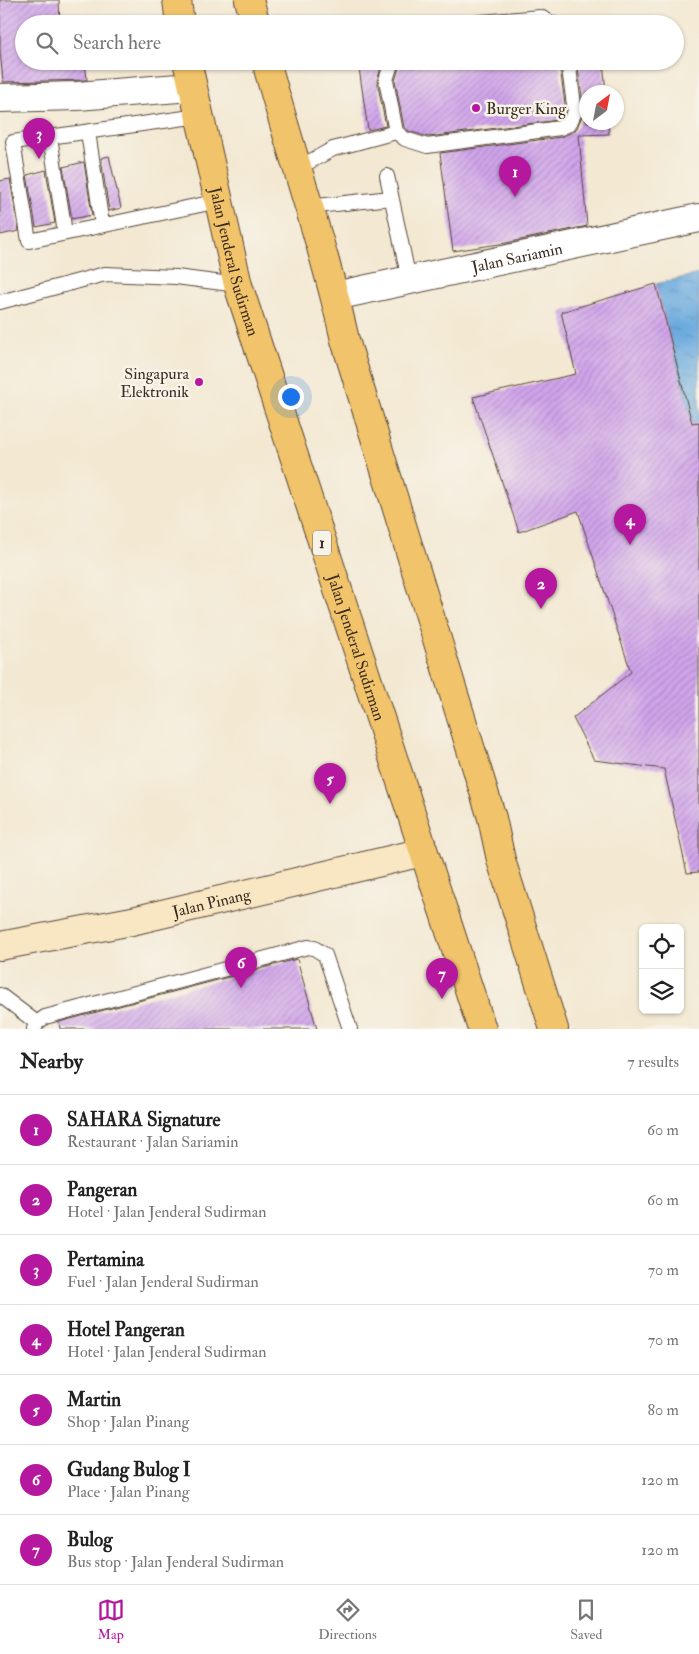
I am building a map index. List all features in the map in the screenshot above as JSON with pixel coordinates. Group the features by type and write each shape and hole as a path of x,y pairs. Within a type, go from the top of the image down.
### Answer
{"main road":[{"path":"177,0 179,15"},
{"path":"249,0 253,15"},
{"path":"268,70 296,169 335,296 345,340 492,818 501,860 554,1029"},
{"name":"Jalan Jenderal Sudirman","path":"189,74 238,285 482,1029"}],"street":[{"path":"0,98 77,96 189,74"},
{"name":"Jalan Sariamin","path":"335,296 699,218"},
{"name":"Jalan Pinang","path":"0,946 132,921 423,852"}],"lane":[{"path":"389,70 386,80 396,132 405,139 427,146 560,128 569,124 575,112 569,70"},
{"path":"199,116 13,142 29,241 219,201"},
{"path":"88,132 102,225"},
{"path":"296,169 332,149 396,132"},
{"path":"50,137 65,233"},
{"path":"387,176 409,280"},
{"path":"308,207 391,198"},
{"path":"0,302 105,274 176,277 238,285"},
{"path":"0,995 36,1026 45,1017 308,947 314,948 325,955 350,1029"}],"water":[{"path":"699,274 699,422 692,423 656,284"}],"building":[{"path":"0,0 59,0 60,15 15,15 15,70 86,70 87,80 3,82 0,50"},
{"path":"359,70 380,70 377,81 386,126 368,130"},
{"path":"398,70 560,70 566,111 563,117 558,120 428,137 409,131 404,127 395,81"},
{"path":"578,70 604,70 605,85 580,85"},
{"path":"579,123 579,130 609,130 609,134 579,135 587,226 506,243 453,251 440,153 561,137 573,132"},
{"path":"109,156 121,208 109,211 101,158"},
{"path":"84,162 92,215 72,219 63,167"},
{"path":"46,170 55,223 36,227 27,175"},
{"path":"10,179 19,231 0,235 0,181"},
{"path":"656,284 692,423 699,422 699,872 687,873 664,769 594,760 573,718 631,672 578,511 519,532 473,397 576,374 561,312"},
{"path":"297,959 317,1029 60,1029 59,1022"}],"place":[{"name":"Burger King","path":"476,108"},
{"name":"Pertamina","path":"39,159"},
{"name":"SAHARA Signature","path":"515,197"},
{"name":"Singapura Elektronik","path":"199,382"},
{"name":"Hotel Pangeran","path":"630,545"},
{"name":"Pangeran","path":"541,609"},
{"name":"Martin","path":"330,804"},
{"name":"Gudang Bulog I","path":"241,988"},
{"name":"Bulog","path":"442,999"}]}
